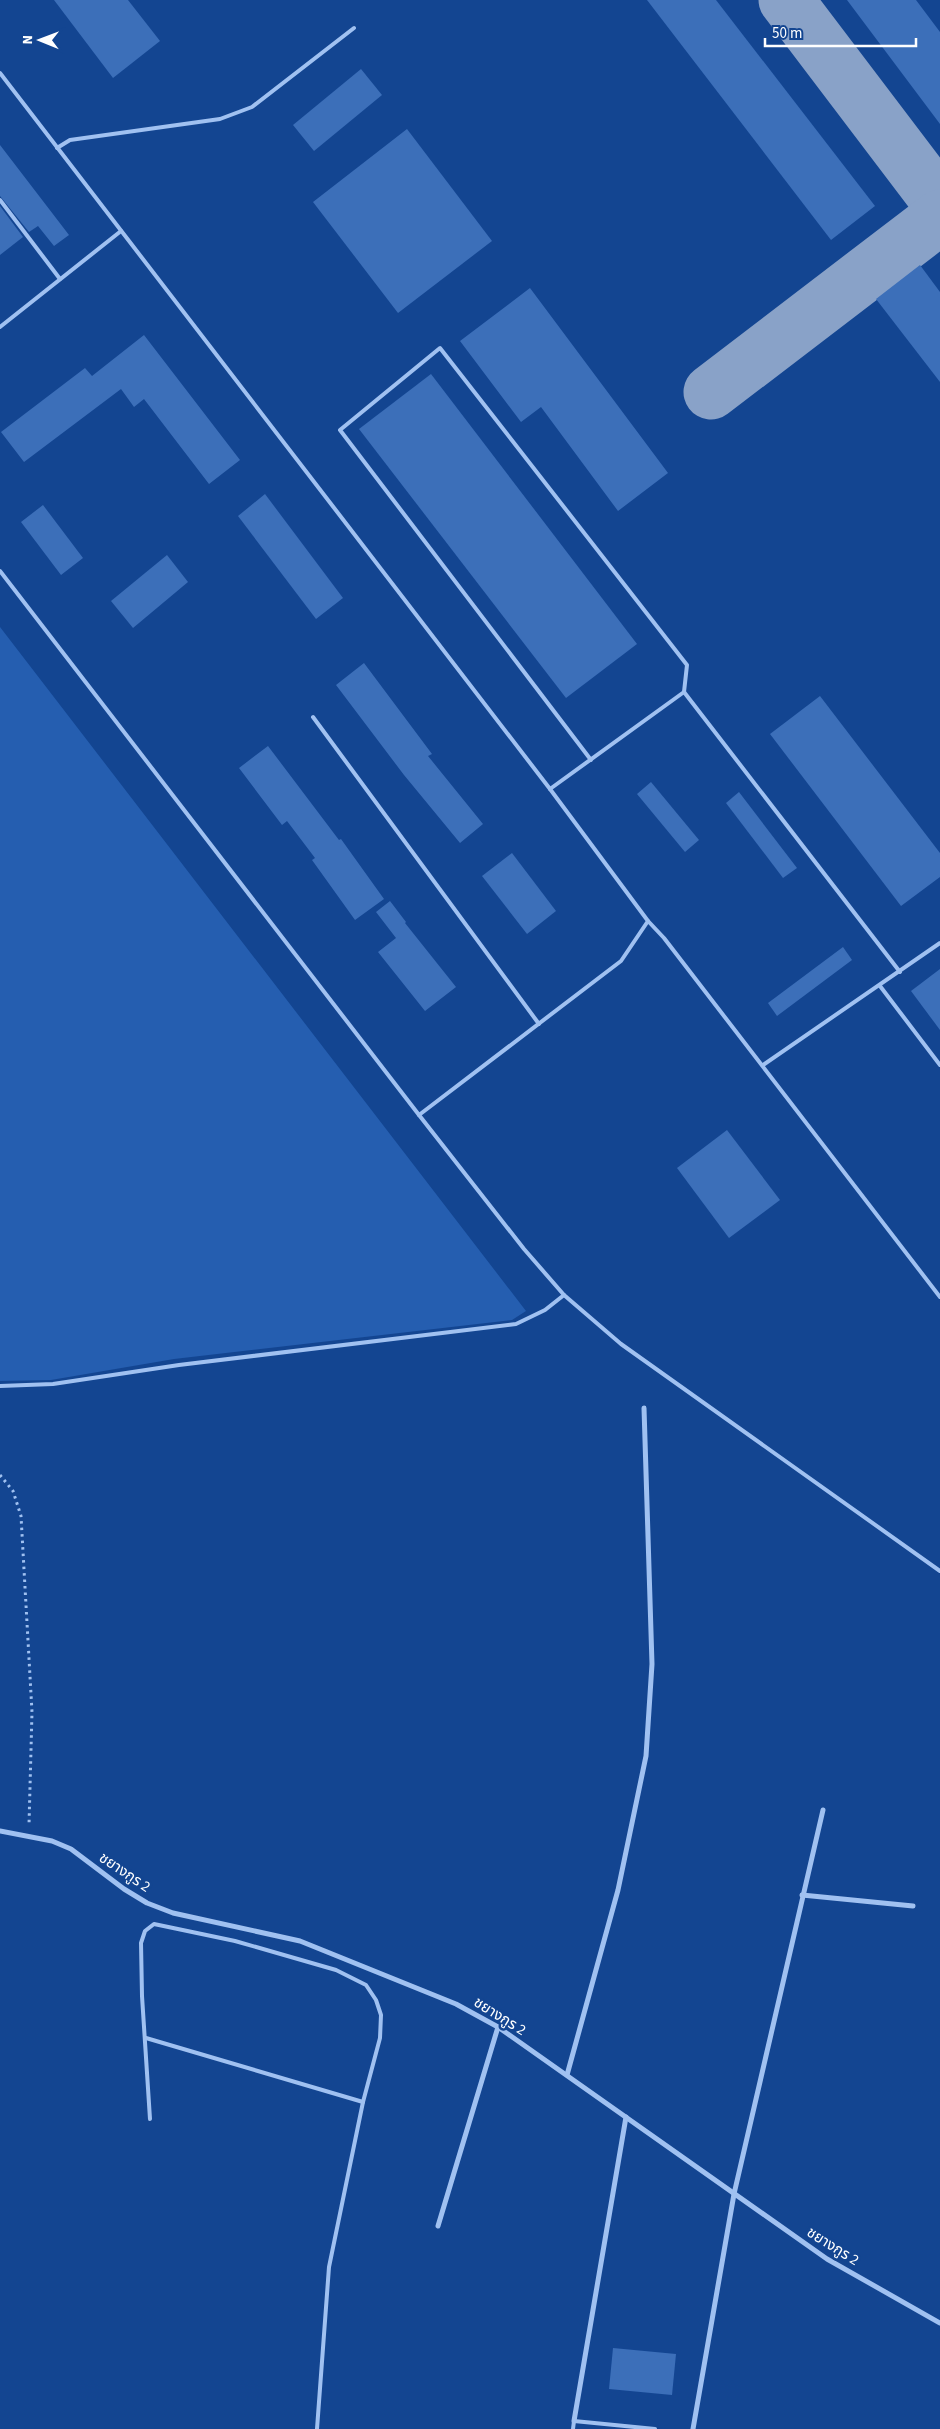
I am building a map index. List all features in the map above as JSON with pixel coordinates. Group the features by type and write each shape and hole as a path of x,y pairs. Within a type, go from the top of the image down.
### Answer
{"street":[{"path":"567,2076 618,1890 646,1756 652,1664 644,1408"},
{"path":"694,2429 734,2194 823,1810"},
{"name":"ชยางกูร 2","path":"0,1831 29,1835 70,1849 147,1903 173,1913 300,1941 456,2004 498,2027 827,2259 940,2323"},
{"path":"802,1895 913,1906"},
{"path":"438,2226 498,2027"},
{"path":"574,2421 626,2116"}],"lane":[{"path":"57,148 70,140 220,119 252,107 354,28"},
{"path":"0,73 550,790 648,921 664,938 763,1065 940,1297"},
{"path":"0,200 60,280"},
{"path":"0,327 121,231"},
{"path":"550,790 684,692 688,665 440,348 340,430 591,760"},
{"path":"0,571 524,1250 564,1295 621,1344 940,1571"},
{"path":"684,692 900,972"},
{"path":"312,717 540,1024"},
{"path":"419,1115 621,961 648,921"},
{"path":"763,1065 940,943"},
{"path":"880,986 940,1065"},
{"path":"0,1386 53,1384 178,1365 516,1324 545,1310 564,1295"},
{"path":"150,2119 142,1996 141,1943 145,1931 154,1924 234,1941 336,1970 366,1985 376,2000 381,2015 380,2038 363,2102 329,2267 318,2429"},
{"path":"146,2038 363,2102"},
{"path":"573,2429 574,2421 655,2429"}],"path":[{"path":"0,1476 13,1491 21,1516 32,1712 29,1835"}],"shaded area":[{"path":"0,627 526,1311 512,1320 174,1359 51,1380 0,1381"}],"building":[{"path":"54,0 128,0 160,41 113,78"},
{"path":"647,0 716,0 875,206 831,240"},
{"path":"847,0 916,0 940,32 940,124"},
{"path":"361,69 382,95 314,151 293,125"},
{"path":"407,129 492,241 398,313 313,202"},
{"path":"0,145 69,235 54,246 38,226 29,232 0,196"},
{"path":"0,206 23,237 0,255"},
{"path":"920,265 940,292 940,382 876,299"},
{"path":"530,288 668,473 618,511 541,407 521,422 460,341"},
{"path":"144,335 240,460 209,484 144,399 134,407 121,389 24,462 1,432 85,368 92,376"},
{"path":"431,374 637,644 566,698 359,429"},
{"path":"265,494 343,598 316,619 238,516"},
{"path":"43,505 83,558 61,575 21,522"},
{"path":"167,555 188,582 133,628 111,601"},
{"path":"364,663 432,754 428,756 483,824 460,843 404,775 336,685"},
{"path":"820,696 940,853 940,877 901,906 770,734"},
{"path":"268,746 339,840 341,839 384,899 355,920 312,860 315,858 287,821 282,825 239,768"},
{"path":"651,782 699,840 685,852 637,794"},
{"path":"739,792 797,868 783,878 726,803"},
{"path":"512,853 556,911 527,934 482,876"},
{"path":"390,901 456,987 425,1011 378,952 396,938 376,912"},
{"path":"843,947 852,960 777,1016 768,1003"},
{"path":"940,969 940,1030 911,991"},
{"path":"727,1130 780,1200 729,1238 677,1168"},
{"path":"613,2348 676,2354 672,2395 609,2389"}],"taxiway":[{"path":"786,0 940,203"},
{"path":"711,392 940,217"}]}
